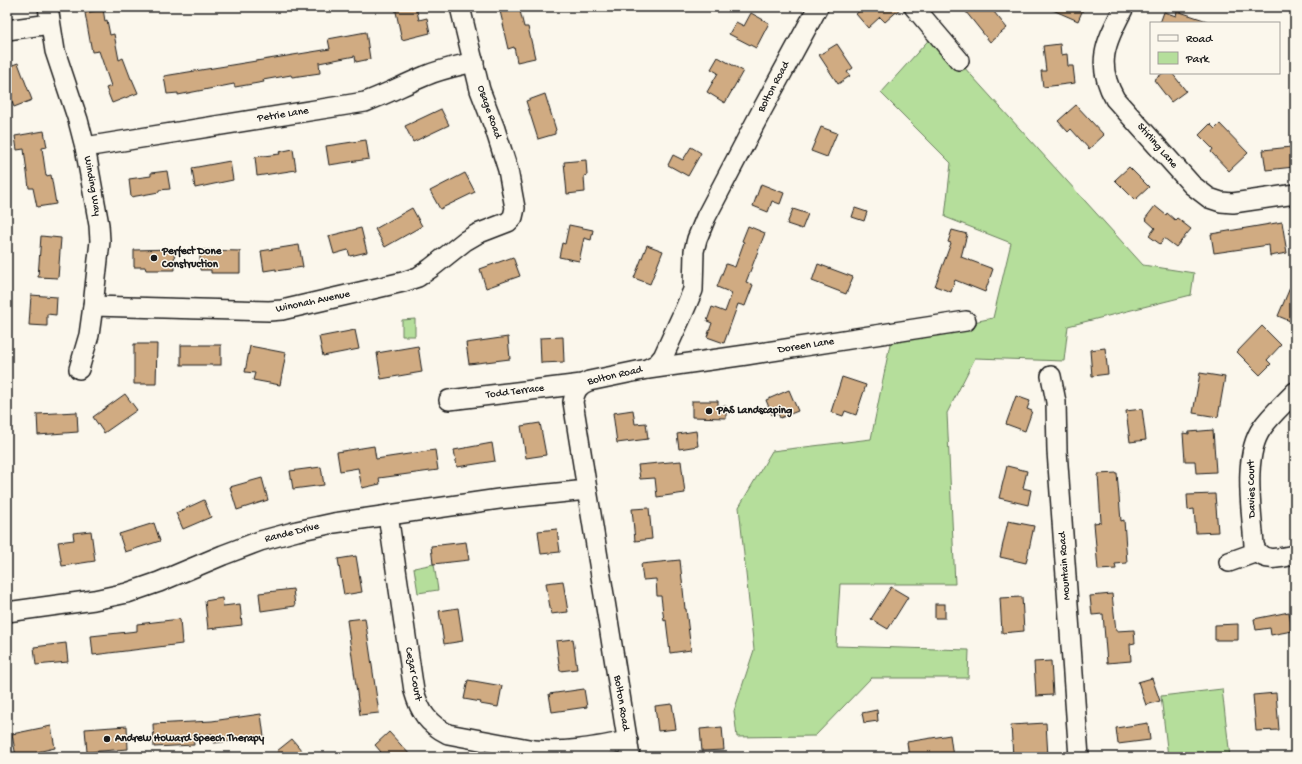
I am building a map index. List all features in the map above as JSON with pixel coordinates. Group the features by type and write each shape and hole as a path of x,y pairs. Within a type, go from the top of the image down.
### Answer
{"street":[{"name":"Osage Road","path":"460,7 480,90 495,129 508,170 515,208 513,217"},
{"path":"914,7 959,60"},
{"name":"Stirling Lane","path":"1124,7 1105,50 1105,76 1109,88 1115,99 1192,185 1209,198 1221,202 1233,203 1295,194"},
{"name":"Bolton Road","path":"629,749 573,402 574,395 577,388 589,380 646,369 656,364 663,356 693,290 694,251 706,217 815,8"},
{"path":"7,30 49,16"},
{"name":"Winding Way","path":"49,16 55,51 78,120 85,147 99,225 100,241 89,335 79,369"},
{"name":"Petrie Lane","path":"85,147 365,102 437,71 474,62"},
{"name":"Winonah Avenue","path":"93,306 269,311 282,310 403,282 418,277 432,268 465,240 508,222 513,217"},
{"name":"Doreen Lane","path":"646,369 966,321"},
{"name":"Mountain Road","path":"1051,376 1056,402 1057,451 1079,757"},
{"name":"Todd Terrace","path":"449,400 582,384"},
{"name":"Davies Court","path":"1257,552 1254,545 1250,472 1251,456 1261,429 1295,392"},
{"name":"Rande Drive","path":"7,612 94,600 126,593 159,582 260,541 334,523 500,499 587,490"},
{"name":"Cezar Court","path":"388,515 416,700 422,713 437,729 448,734 534,750 569,751 629,749"},
{"path":"1230,562 1257,552 1263,557 1269,559 1295,555"}],"green space":[{"path":"934,34 1143,265 1194,273 1191,295 1068,326 1064,361 975,358 947,413 955,584 840,584 836,646 969,650 968,678 871,678 815,736 737,737 734,711 754,650 739,507 772,451 871,439 891,339 993,318 1011,243 945,217 951,163 881,93"},
{"path":"415,319 415,336 402,336 402,320"},
{"path":"434,564 438,590 418,593 414,568"},
{"path":"1222,689 1230,757 1168,757 1161,696"}],"building":[{"path":"395,7 416,7 419,20 427,18 430,33 402,40"},
{"path":"499,7 519,7 524,27 528,27 535,58 517,62 514,47 508,49"},
{"path":"864,7 902,7 885,22 880,17 868,28 856,14"},
{"path":"962,7 990,7 1007,28 990,42"},
{"path":"1046,7 1084,7 1078,21"},
{"path":"103,9 110,35 114,34 119,60 123,58 138,93 112,103 106,88 111,86 99,51 92,52 85,13"},
{"path":"1177,11 1207,22 1160,22 1164,12 1176,16"},
{"path":"751,13 769,23 756,48 729,34 736,22 744,26"},
{"path":"366,32 370,59 356,62 355,56 319,63 320,73 292,77 291,75 263,80 264,82 235,87 234,84 178,95 178,93 167,94 164,76 330,49 328,39"},
{"path":"837,44 853,68 847,72 850,76 838,84 819,55"},
{"path":"1060,44 1061,55 1067,54 1068,66 1073,66 1075,83 1043,87 1041,71 1046,71 1043,46"},
{"path":"718,57 743,71 725,103 707,92 718,73 711,69"},
{"path":"18,63 32,100 14,107 7,89 7,67"},
{"path":"1162,74 1173,74 1186,91 1171,102 1154,80"},
{"path":"545,94 556,130 555,134 538,139 526,101"},
{"path":"1076,105 1104,135 1089,149 1071,129 1068,132 1058,121"},
{"path":"441,109 449,125 413,142 405,126"},
{"path":"1210,124 1215,129 1220,124 1248,153 1229,171 1211,152 1213,149 1199,135"},
{"path":"821,127 837,133 827,157 811,151"},
{"path":"44,131 47,147 42,148 46,176 51,175 56,204 37,207 33,188 29,188 24,149 17,150 15,136"},
{"path":"366,140 369,159 329,165 326,146"},
{"path":"691,147 701,153 688,176 668,165 673,155 683,160"},
{"path":"1291,147 1294,167 1266,170 1263,150"},
{"path":"293,149 296,170 257,176 255,157 280,154 279,152"},
{"path":"586,160 587,175 584,176 585,192 567,194 564,162"},
{"path":"230,161 233,180 195,188 192,168"},
{"path":"1129,167 1149,187 1135,200 1115,180"},
{"path":"167,171 170,189 159,190 159,192 131,197 129,179 151,176 151,173"},
{"path":"465,173 475,192 440,209 430,191"},
{"path":"761,184 784,193 780,204 772,201 768,212 753,206"},
{"path":"1155,206 1175,220 1177,218 1191,229 1176,247 1164,238 1160,244 1149,236 1155,228 1145,219"},
{"path":"412,208 422,226 385,247 375,229"},
{"path":"855,208 867,212 864,221 852,217"},
{"path":"793,209 808,214 802,229 787,224"},
{"path":"1282,222 1287,253 1270,256 1269,245 1214,253 1211,234"},
{"path":"569,225 593,230 591,240 584,238 579,261 559,257 562,243 565,244"},
{"path":"748,226 765,233 746,282 753,285 745,306 738,304 724,343 707,337 712,323 707,321 712,307 725,312 732,293 717,287 726,264 735,267"},
{"path":"361,228 367,252 350,256 348,250 334,254 329,236"},
{"path":"952,230 967,234 961,257 993,269 985,292 955,280 951,292 935,286 951,243 948,242"},
{"path":"41,236 61,238 58,278 38,277"},
{"path":"299,245 303,267 276,271 276,269 264,271 261,251"},
{"path":"647,245 663,251 650,284 634,278"},
{"name":"Perfect Done Construction","path":"174,249 175,270 146,270 145,267 134,267 134,250"},
{"path":"200,250 240,251 240,273 211,273 211,270 200,270"},
{"path":"513,257 520,276 486,288 480,269"},
{"path":"818,264 853,277 846,294 812,281"},
{"path":"1295,276 1295,323 1278,316"},
{"path":"31,295 57,297 56,315 47,314 47,326 29,325"},
{"path":"1262,326 1281,345 1267,360 1271,364 1260,375 1237,352"},
{"path":"355,330 359,349 323,356 319,337"},
{"path":"508,337 510,359 469,364 466,343"},
{"path":"563,337 564,362 541,363 540,338"},
{"path":"134,344 157,344 156,384 134,384"},
{"path":"181,345 221,345 221,365 181,365"},
{"path":"250,346 286,353 280,385 253,380 255,373 245,372"},
{"path":"418,346 422,372 381,379 377,353"},
{"path":"1105,348 1108,374 1092,376 1090,350"},
{"path":"1200,373 1225,377 1218,417 1193,413"},
{"path":"842,377 866,385 856,415 845,411 843,416 831,412"},
{"path":"789,390 798,411 780,418 778,413 772,415 766,400"},
{"path":"125,394 137,410 104,433 93,417"},
{"path":"1016,396 1030,401 1027,409 1032,411 1025,431 1006,424"},
{"name":"PAS Landscaping","path":"692,401 718,401 718,406 726,406 726,418 692,417"},
{"path":"1142,409 1146,440 1130,442 1126,411"},
{"path":"633,410 635,424 646,423 648,439 617,443 613,413"},
{"path":"77,412 78,432 38,435 37,414"},
{"path":"540,423 546,455 526,458 521,426"},
{"path":"1213,430 1216,472 1196,473 1195,461 1185,461 1183,433 1189,434 1189,432"},
{"path":"696,431 698,446 679,449 677,434"},
{"path":"492,443 495,461 457,467 454,450"},
{"path":"374,446 376,459 435,450 438,470 379,478 380,484 362,488 358,468 340,471 337,452"},
{"path":"681,461 685,493 657,497 655,478 640,479 638,465"},
{"path":"1007,466 1027,471 1023,488 1031,490 1028,505 999,498"},
{"path":"321,467 324,485 293,489 290,471"},
{"path":"1117,473 1121,521 1124,520 1127,563 1115,564 1116,569 1098,570 1094,523 1101,522 1098,474"},
{"path":"262,478 268,500 237,510 230,487"},
{"path":"1215,494 1218,532 1196,533 1194,509 1188,510 1187,495"},
{"path":"204,500 211,517 183,529 176,513"},
{"path":"649,508 652,539 635,541 632,509"},
{"path":"1008,521 1034,526 1026,563 1000,557"},
{"path":"154,523 160,541 125,552 119,534"},
{"path":"557,529 560,552 541,554 538,531"},
{"path":"91,531 95,561 62,566 58,542 74,540 73,533"},
{"path":"466,542 469,560 433,564 431,546"},
{"path":"356,556 362,592 344,595 338,559"},
{"path":"680,560 691,650 670,653 666,620 664,621 661,596 657,596 656,579 643,580 641,564"},
{"path":"563,581 568,612 551,614 546,583"},
{"path":"891,587 908,597 888,629 871,619"},
{"path":"293,589 295,606 261,611 259,593"},
{"path":"1112,594 1116,631 1134,630 1135,643 1130,644 1131,661 1107,663 1103,614 1092,615 1090,596"},
{"path":"1022,597 1024,631 1002,633 1000,598"},
{"path":"222,598 223,606 240,604 242,625 208,629 205,601"},
{"path":"935,604 945,604 945,618 935,618"},
{"path":"458,608 463,641 444,644 439,611"},
{"path":"1289,612 1292,631 1271,635 1270,628 1256,630 1254,619"},
{"path":"365,618 379,713 360,715 347,620"},
{"path":"180,619 182,644 93,655 91,636 137,631 137,624"},
{"path":"1238,624 1238,640 1215,640 1215,625"},
{"path":"573,639 577,669 560,671 556,641"},
{"path":"66,643 68,662 36,665 34,647"},
{"path":"1051,661 1053,695 1036,696 1034,662"},
{"path":"1152,678 1160,701 1146,705 1138,682"},
{"path":"468,680 502,686 498,707 480,704 481,702 464,699"},
{"path":"584,689 587,707 552,712 549,694"},
{"path":"1276,693 1279,730 1256,731 1253,695"},
{"path":"672,704 676,729 658,731 655,706"},
{"path":"877,710 878,721 864,723 862,713"},
{"path":"261,714 264,737 214,743 213,734 193,735 194,745 154,747 153,724 212,721"},
{"path":"1046,723 1048,757 1013,757 1011,725"},
{"path":"1148,723 1150,740 1118,744 1116,728"},
{"path":"51,726 55,748 37,752 37,756 16,757 12,734"},
{"name":"Andrew Howard Speech Therapy","path":"127,726 128,749 87,752 85,729"},
{"path":"722,727 724,750 702,751 700,729"},
{"path":"389,732 412,757 375,757 381,752 375,745"},
{"path":"950,735 953,757 909,757 907,742"},
{"path":"292,739 307,757 282,757 277,751"}],"place":[{"name":"Perfect Done Construction","path":"154,258"},
{"name":"PAS Landscaping","path":"709,411"},
{"name":"Andrew Howard Speech Therapy","path":"107,739"}]}
